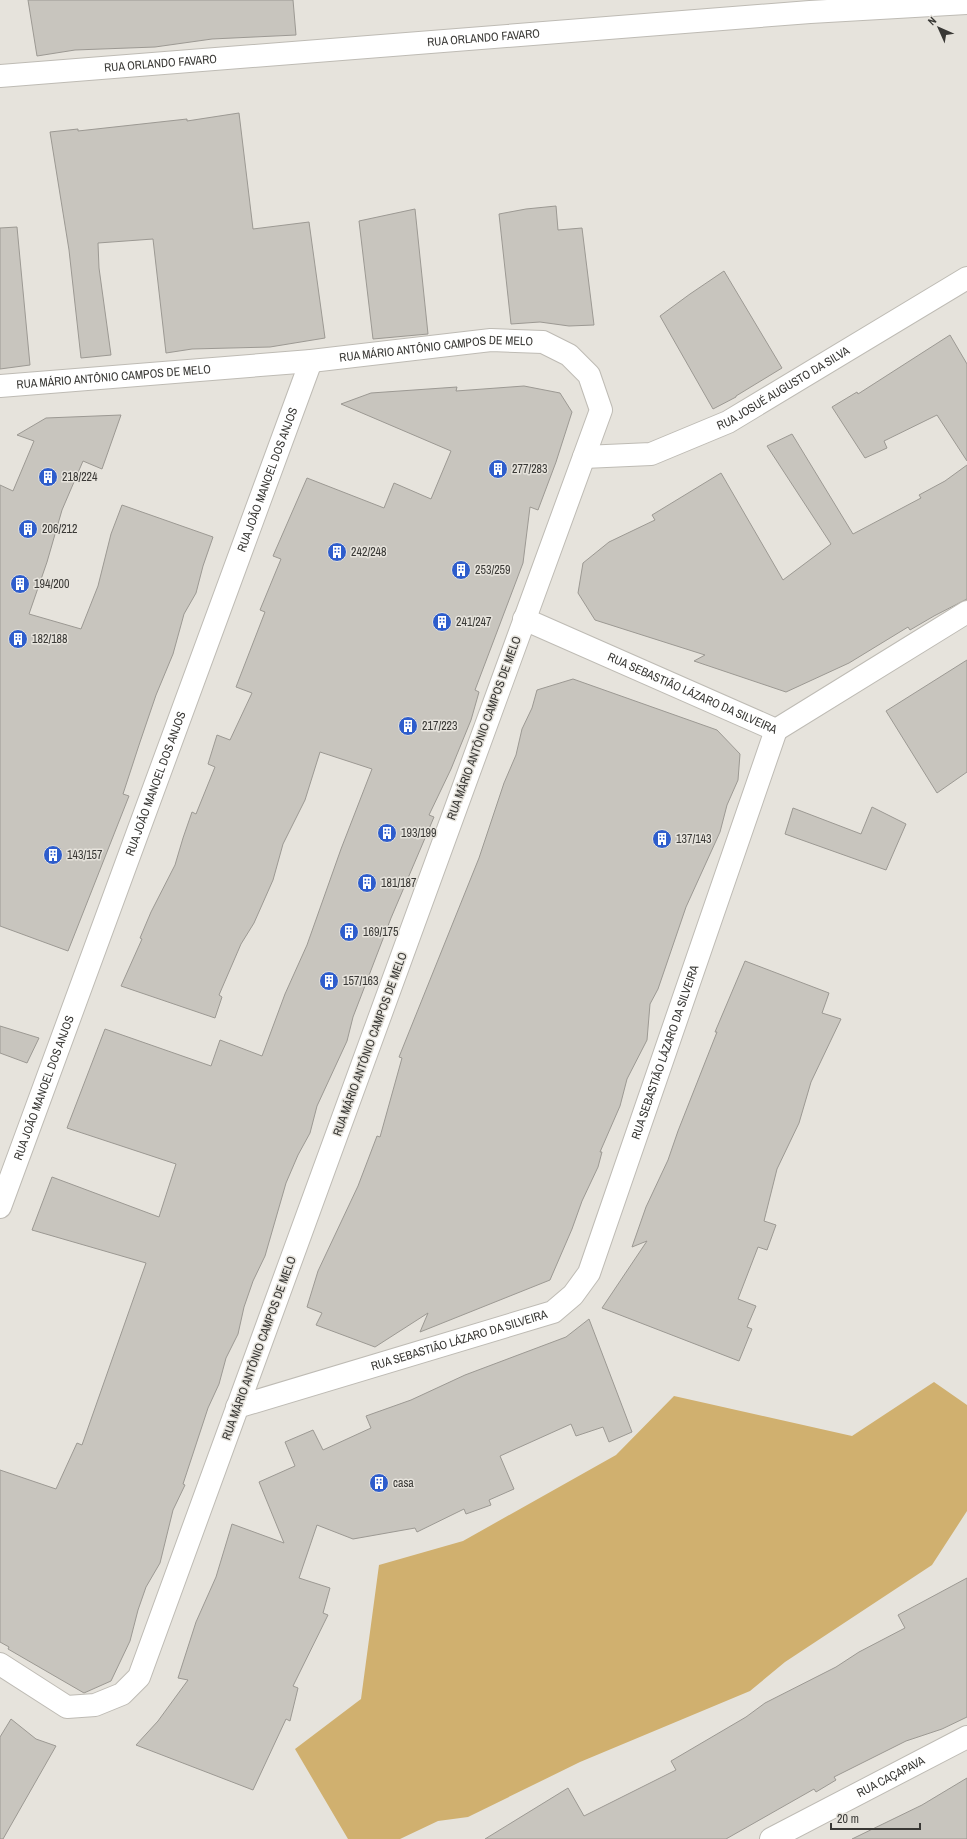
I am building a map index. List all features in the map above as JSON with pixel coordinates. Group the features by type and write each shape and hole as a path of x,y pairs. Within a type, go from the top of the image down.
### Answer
{"street":[{"name":"RUA ORLANDO FAVARO","path":"0,76 803,6 967,3"},
{"name":"RUA JOSUÉ AUGUSTO DA SILVA","path":"584,457 651,454 728,422 967,278"},
{"name":"RUA MÁRIO ANTÔNIO CAMPOS DE MELO","path":"0,386 311,361 491,340 542,342 569,355 590,375 601,410 139,1677 122,1694 95,1705 67,1707 0,1664"},
{"name":"RUA JOÃO MANOEL DOS ANJOS","path":"0,1207 311,361"},
{"path":"776,730 967,612"},
{"name":"RUA SEBASTIÃO LÁZARO DA SILVEIRA","path":"237,1407 553,1312 572,1295 589,1274 776,730 524,619"},
{"name":"RUA CAÇAPAVA","path":"771,1839 967,1737"}],"shaded area":[{"path":"934,1382 967,1405 967,1511 932,1565 785,1662 750,1691 580,1762 468,1817 438,1821 400,1839 348,1839 295,1749 361,1699 379,1565 463,1541 616,1455 674,1396 852,1436"}],"building":[{"path":"28,0 293,0 296,35 212,39 155,47 75,50 37,56"},
{"path":"239,113 253,229 309,222 325,338 270,347 192,349 166,353 153,239 98,243 99,268 111,355 81,358 69,250 50,132 78,129 78,131 187,119 187,121"},
{"path":"556,206 558,230 582,228 594,325 569,326 540,322 511,324 499,214"},
{"path":"415,209 428,334 373,339 359,221"},
{"path":"17,227 30,365 0,369 0,228"},
{"path":"724,271 782,368 736,397 713,409 660,316"},
{"path":"950,335 967,364 967,461 937,415 884,441 887,448 865,458 832,407 857,392 858,394"},
{"path":"524,386 560,393 572,412 556,462 538,510 530,507 523,563 475,690 479,692 471,720 451,769 429,815 434,817 391,918 353,1017 347,1041 317,1106 310,1133 298,1155 286,1183 265,1256 253,1281 244,1307 238,1334 226,1358 219,1384 208,1408 183,1484 185,1485 173,1510 160,1563 146,1587 130,1641 111,1681 84,1693 8,1649 9,1647 0,1642 0,1470 56,1489 77,1443 82,1445 146,1263 32,1230 52,1177 159,1217 176,1164 67,1128 105,1029 211,1066 220,1040 262,1056 285,994 307,945 341,849 372,769 320,752 305,800 283,844 273,880 254,923 241,944 219,995 222,997 215,1018 121,986 142,939 140,938 151,912 175,865 192,812 196,814 215,767 208,764 217,735 230,740 252,693 236,687 265,612 260,610 281,559 273,556 307,478 384,508 394,483 431,499 451,451 341,404 371,393 457,387 456,391"},
{"path":"121,415 102,469 83,461 62,510 47,562 29,614 81,629 98,586 111,534 122,505 213,537 196,593 184,614 173,654 156,695 123,794 129,796 68,951 0,926 0,485 13,491 34,441 17,435 46,418"},
{"path":"792,434 853,534 921,498 919,495 945,481 967,465 967,599 910,630 908,627 849,663 786,692 694,661 705,655 595,620 578,593 583,563 609,542 655,520 652,515 721,473 783,580 831,544 767,446"},
{"path":"967,660 967,772 937,793 886,711"},
{"path":"573,679 717,730 740,754 738,780 727,805 720,832 686,907 658,989 650,1004 647,1040 627,1079 620,1106 600,1152 602,1152 598,1167 582,1201 572,1229 550,1280 420,1332 428,1313 375,1347 316,1325 322,1313 307,1307 318,1271 358,1186 377,1136 380,1137 402,1058 399,1057 479,858 504,783 516,755 522,729 532,708 537,690"},
{"path":"872,807 906,824 886,870 785,834 793,808 861,834"},
{"path":"745,961 829,993 822,1013 841,1019 811,1082 799,1123 777,1169 764,1221 776,1225 767,1250 758,1247 738,1299 756,1306 747,1327 752,1329 739,1361 602,1308 647,1241 632,1247 646,1207 668,1160 717,1032 715,1032"},
{"path":"0,1026 39,1038 27,1063 0,1053"},
{"path":"589,1319 632,1432 609,1442 603,1427 576,1436 571,1424 500,1456 514,1489 489,1500 491,1505 466,1514 464,1509 417,1532 415,1528 353,1539 317,1525 299,1578 330,1588 323,1613 328,1615 293,1686 298,1688 290,1721 286,1719 253,1790 136,1745 158,1721 188,1680 178,1678 196,1622 216,1577 232,1524 284,1543 259,1482 295,1466 285,1442 313,1430 323,1450 371,1428 366,1416 411,1400 465,1375 566,1337"},
{"path":"967,1578 967,1717 942,1729 906,1741 834,1777 836,1780 816,1792 814,1789 726,1839 485,1839 568,1788 584,1816 676,1770 671,1761 746,1717 765,1703 836,1667 859,1652 905,1628 898,1615"},
{"path":"11,1719 36,1739 56,1746 3,1839 0,1839 0,1737"},
{"path":"967,1778 967,1839 852,1839 922,1805"}],"place":[{"name":"277/283","path":"498,469"},
{"name":"218/224","path":"48,477"},
{"name":"206/212","path":"28,529"},
{"name":"242/248","path":"337,552"},
{"name":"253/259","path":"461,570"},
{"name":"194/200","path":"20,584"},
{"name":"241/247","path":"442,622"},
{"name":"182/188","path":"18,639"},
{"name":"217/223","path":"408,726"},
{"name":"193/199","path":"387,833"},
{"name":"137/143","path":"662,839"},
{"name":"143/157","path":"53,855"},
{"name":"181/187","path":"367,883"},
{"name":"169/175","path":"349,932"},
{"name":"157/163","path":"329,981"},
{"name":"casa","path":"379,1483"}]}
